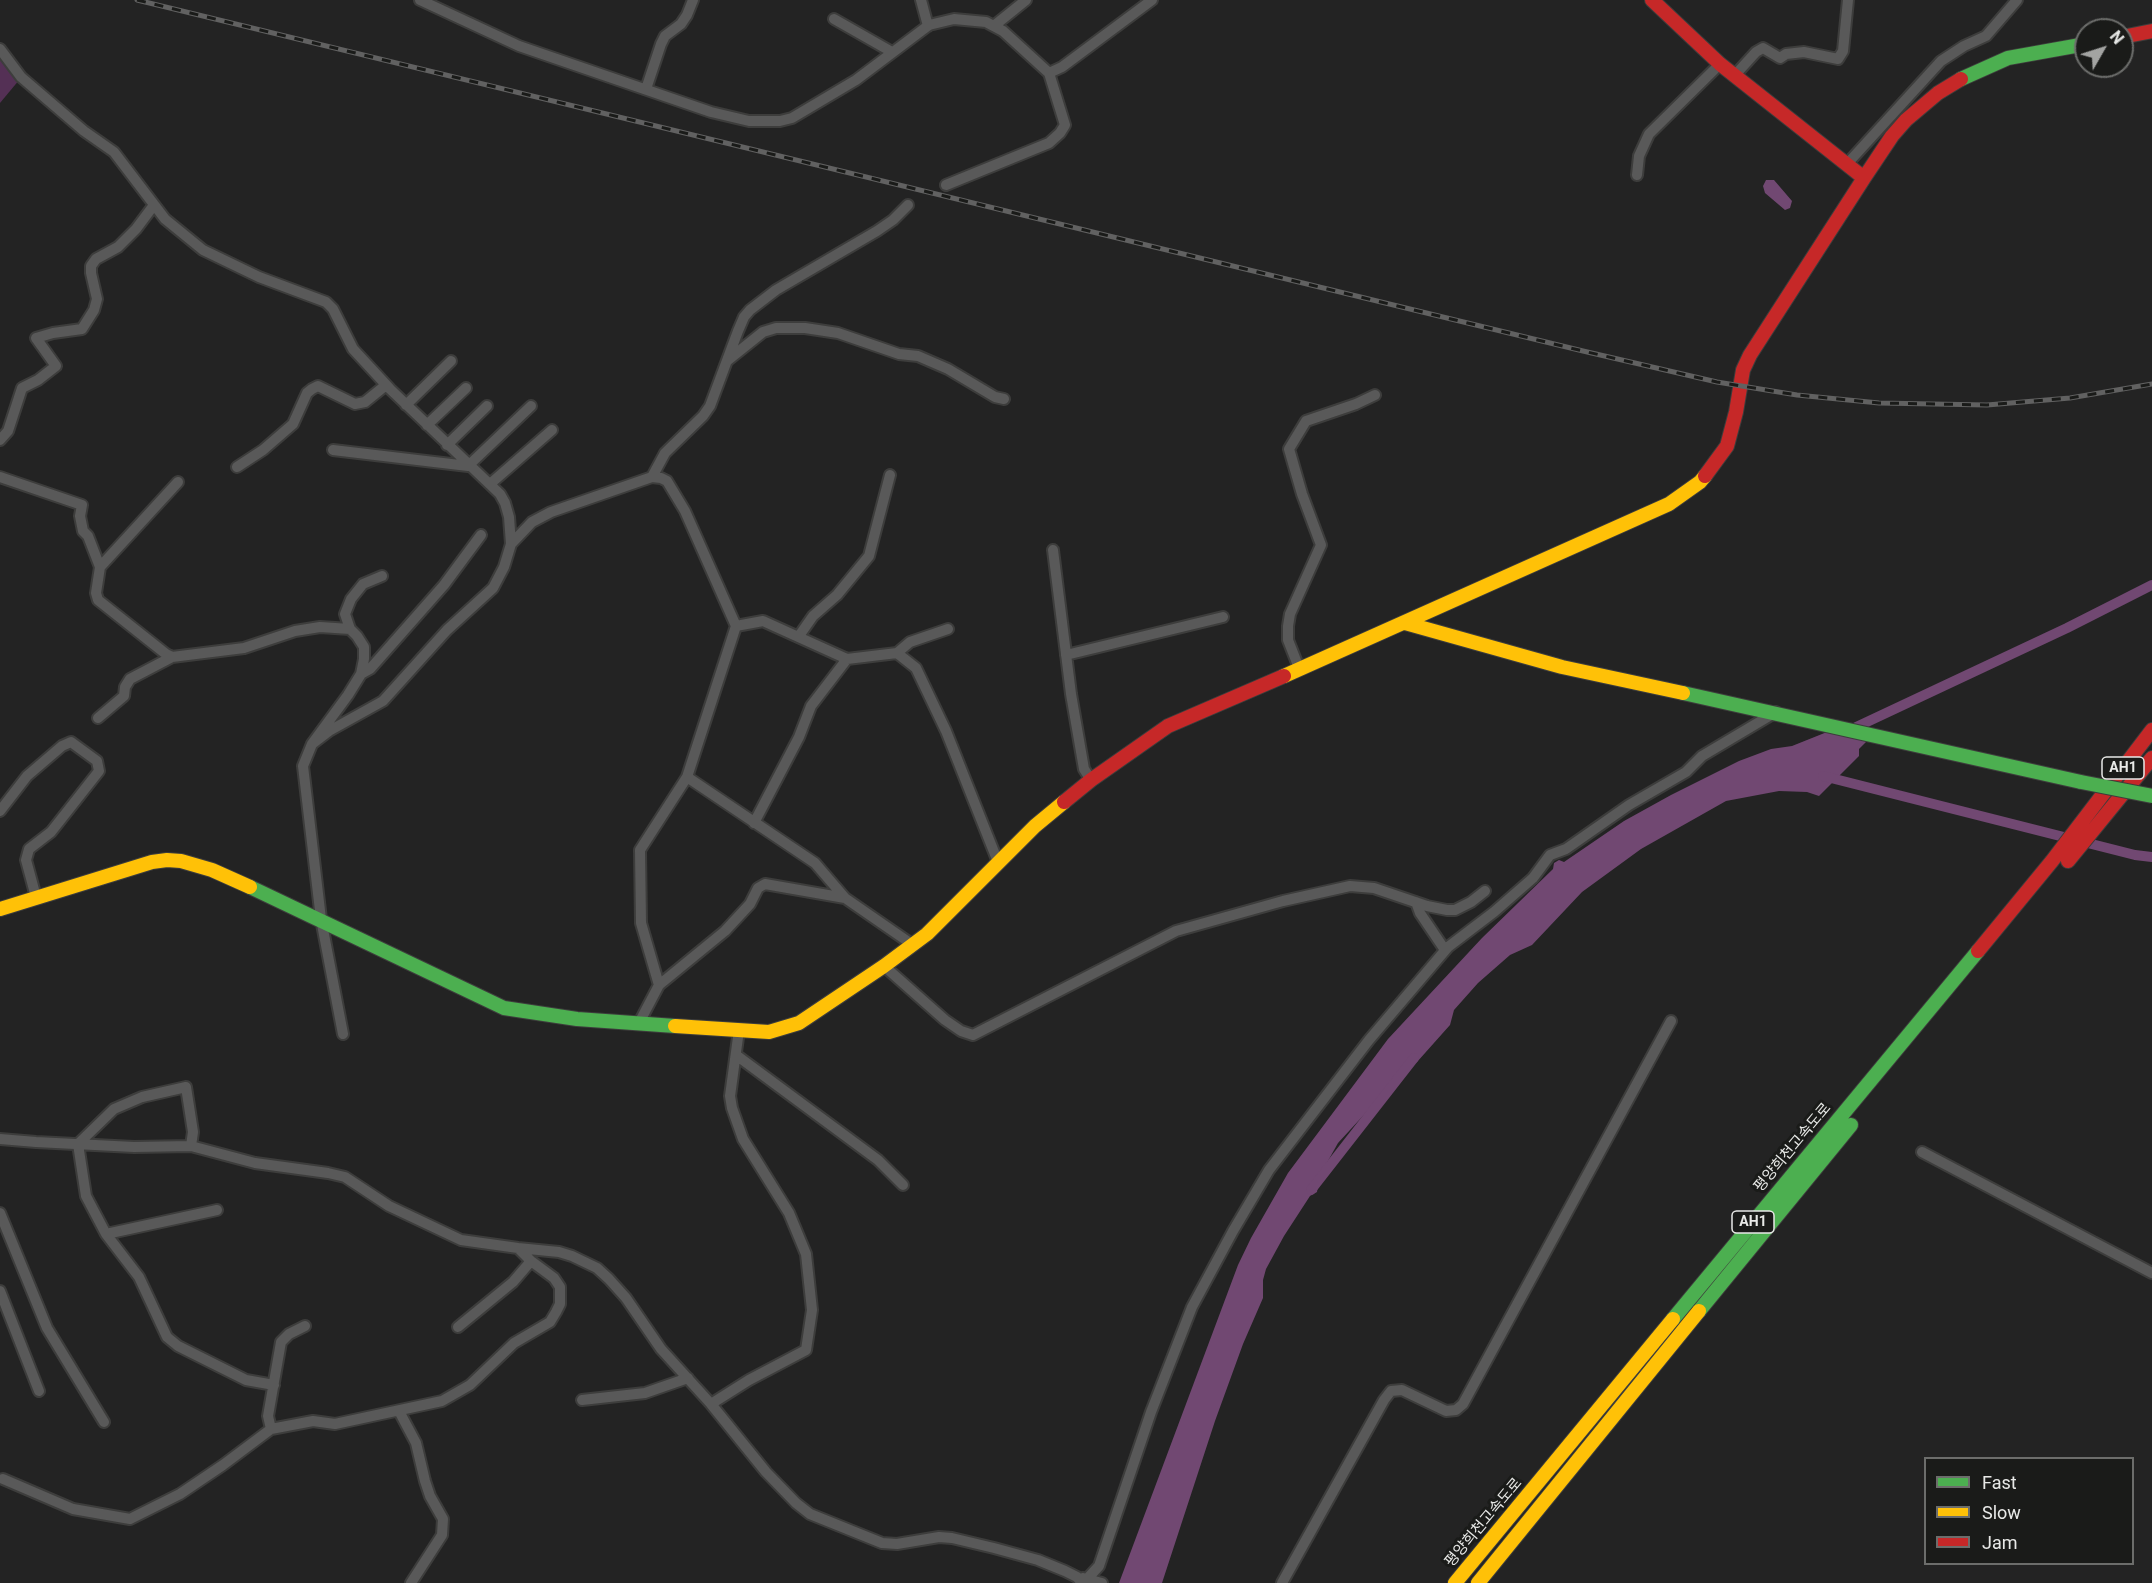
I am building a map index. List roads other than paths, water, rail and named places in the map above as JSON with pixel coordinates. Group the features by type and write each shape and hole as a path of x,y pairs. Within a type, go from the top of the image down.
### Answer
{"main road":[{"path":"1652,0 1720,64 1736,74 1864,178"},
{"path":"2134,35 2149,32"},
{"path":"0,909 152,862 181,861 212,870 321,919 504,1008 577,1019 769,1032 799,1023 913,945 1035,826 1091,780 1168,726 1405,623 1669,504 1700,482 1727,446 1736,412 1743,370 1750,355 1892,136 1906,120 1953,82 1971,73 2008,58 2074,46"},
{"path":"1405,623 1562,667 2152,796"},
{"name":"평양희천고속도로","path":"1478,1583 2059,862 2094,805 2152,730"},
{"name":"평양희천고속도로","path":"1455,1583 2059,862 2113,805 2152,758"}],"street":[{"path":"420,0 519,46 749,122 780,121 792,118 856,80 928,26 941,21 964,18 995,25 1049,73 1065,124 1055,139 1049,143 946,184"},
{"path":"646,89 665,36 681,24 693,0"},
{"path":"921,0 928,26"},
{"path":"995,25 1026,0"},
{"path":"1049,73 1062,67 1152,0"},
{"path":"1736,74 1756,52 1763,48 1780,58 1786,54 1804,52 1838,59 1843,51 1848,0"},
{"path":"1847,164 1941,61 1964,46 1986,36 2017,0"},
{"path":"834,19 892,52"},
{"path":"2149,32 2152,19"},
{"path":"0,49 21,77 84,131 114,152 165,219 203,250 259,277 326,302 333,309 353,350 468,466 490,484 505,503 509,517 511,544 504,567 493,588 447,630 383,701 329,731 312,744"},
{"path":"1637,175 1639,156 1649,134 1658,122 1694,91 1720,64"},
{"path":"0,440 8,431 22,388 38,380 56,366 36,338 82,329 94,309 97,298 91,266 96,259 118,247 136,229 154,205"},
{"path":"652,477 665,453 703,416 710,406 744,316 761,300 877,231 908,205"},
{"path":"728,360 763,332 776,328 805,328 848,336 898,354 918,356 948,369 995,397 1004,399"},
{"path":"406,405 451,361"},
{"path":"237,467 263,450 293,424 307,393 312,388 318,386 355,404 365,402 386,385"},
{"path":"427,425 466,388"},
{"path":"1299,668 1288,640 1290,614 1321,544 1302,494 1289,449 1306,421 1356,404 1374,395"},
{"path":"447,445 487,406"},
{"path":"468,466 531,406"},
{"path":"490,484 552,430"},
{"path":"333,450 468,466"},
{"path":"799,636 813,616 837,595 869,556 890,475"},
{"path":"0,477 82,505 80,516 82,531 88,536 100,567 96,593 98,600 172,657"},
{"path":"511,544 532,522 551,512 652,477 661,478 673,488 736,626 687,777 640,850 641,923 659,985"},
{"path":"100,567 178,482"},
{"path":"361,674 370,669 444,585 481,535"},
{"path":"1053,550 1066,655 1084,769 1091,780"},
{"path":"342,1034 321,919 303,766 312,744 361,674 364,659 363,647 350,629 345,614 351,599 363,584 382,576"},
{"path":"1066,655 1223,617"},
{"path":"736,626 763,621 847,659 897,653 910,642 948,629"},
{"path":"98,718 124,696 125,687 130,679 172,657 244,648 309,628 350,629"},
{"path":"897,653 916,668 946,731 998,862"},
{"path":"754,823 799,737 811,706 847,659"},
{"path":"1082,1580 1099,1566 1151,1412 1192,1307 1269,1170 1369,1040 1445,950 1533,878 1551,855 1566,849 1629,805 1686,772 1702,756 1776,712"},
{"path":"0,811 27,776 62,746 71,742 97,761 99,771 51,832 29,849 26,860 36,897"},
{"path":"687,777 815,863 845,898 913,945"},
{"path":"639,1023 659,985 725,930 750,904 758,888 765,884 845,898"},
{"path":"884,966 945,1020 961,1031 973,1035 1176,932 1283,901 1350,886 1374,888 1439,909 1455,910 1471,902 1485,891"},
{"path":"1416,902 1420,913 1445,950"},
{"path":"1282,1583 1391,1391 1402,1390 1446,1411 1456,1410 1463,1404 1671,1021"},
{"path":"711,1404 749,1380 806,1350 812,1310 806,1254 789,1213 743,1139 732,1108 730,1096 739,1030"},
{"path":"736,1055 878,1160 903,1185"},
{"path":"78,1144 114,1109 142,1097 186,1087 193,1132 191,1146"},
{"path":"0,1138 134,1148 191,1146 204,1148 227,1157 255,1163 345,1177 389,1206 461,1240 560,1252 597,1268 626,1298 661,1349 711,1404 774,1480 810,1514 882,1543 897,1544 952,1538 1038,1560 1082,1580 1102,1583"},
{"path":"78,1144 86,1196 106,1234 139,1277 167,1337 178,1346 246,1380 274,1385"},
{"path":"1922,1152 2152,1273"},
{"path":"106,1234 217,1210"},
{"path":"0,1213 47,1328 104,1422"},
{"path":"3,1479 73,1509 130,1519 180,1494 271,1429 313,1421 335,1424 434,1403 458,1393 481,1375 514,1343 550,1322 560,1304 560,1287 554,1278 518,1248"},
{"path":"458,1327 513,1282 531,1261"},
{"path":"0,1291 39,1391"},
{"path":"271,1429 268,1416 283,1337 305,1326"},
{"path":"582,1400 645,1393 688,1378"},
{"path":"399,1411 416,1443 428,1488 443,1519 442,1535 411,1583"}],"waterway":[{"path":"1852,729 2067,628 2152,585"},
{"path":"1823,776 2135,855 2152,857"},
{"path":"1311,1190 1414,1058"}],"railway":[{"path":"137,0 1717,382 1797,395 1879,403 1987,405 2070,398 2152,384"}]}
